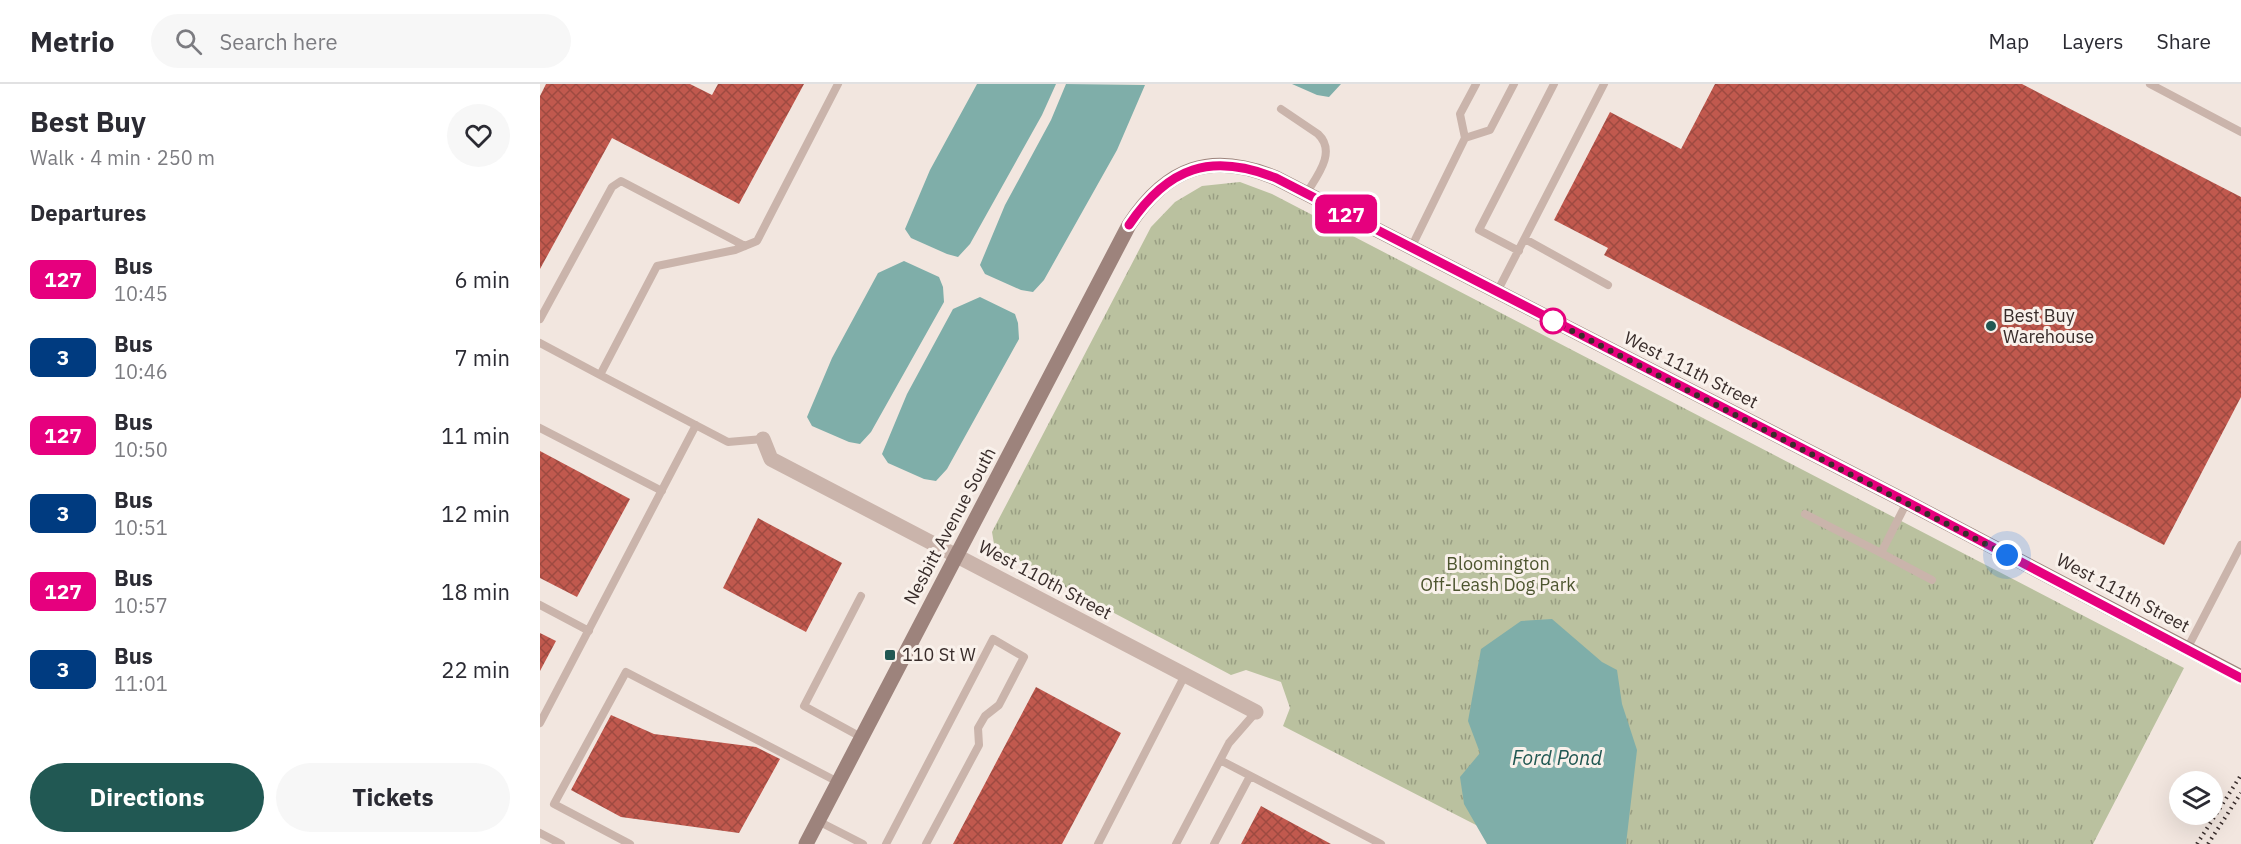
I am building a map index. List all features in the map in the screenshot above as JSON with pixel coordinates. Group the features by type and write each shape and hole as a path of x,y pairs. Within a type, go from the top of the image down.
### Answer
{"street":[{"name":"West 111th Street","path":"1129,225 1142,205 1160,187 1181,174 1204,167 1228,165 1254,169 1907,502 2241,678"},
{"name":"Nesbitt Avenue South","path":"806,844 1129,225"},
{"name":"West 110th Street","path":"763,439 771,459 1256,712"}],"lane":[{"path":"600,375 657,266 735,250 757,242 838,84"},
{"path":"1411,248 1465,138 1460,114 1476,84"},
{"path":"1465,138 1490,130 1514,84"},
{"path":"1519,251 1479,230 1554,84"},
{"path":"1497,292 1604,84"},
{"path":"2150,84 2241,132"},
{"path":"1281,109 1318,134 1327,151 1322,168 1306,194"},
{"path":"540,319 612,187 621,181 745,246"},
{"path":"1525,239 1608,285"},
{"path":"540,343 728,442 763,439"},
{"path":"540,723 696,425"},
{"path":"540,428 662,491"},
{"path":"1881,553 1907,502"},
{"path":"1805,514 1932,580"},
{"path":"2187,649 2241,545"},
{"path":"861,596 804,706 861,737"},
{"path":"540,605 589,631"},
{"path":"886,844 993,639 1024,657 999,705 985,716 978,728 979,746 926,844"},
{"path":"630,844 554,804 626,672 838,782"},
{"path":"1098,844 1185,675"},
{"path":"1176,844 1228,744 1256,712"},
{"path":"1220,760 1366,841 1381,844"},
{"path":"1214,844 1250,776"},
{"path":"818,820 863,844"},
{"path":"540,833 561,844"}],"green space":[{"name":"Bloomington Off-Leash Dog Park","path":"1240,182 1272,194 2184,668 2093,844 1513,844 1283,726 1290,708 1281,682 1246,670 1231,675 995,550 992,532 1151,227 1175,202 1202,186"}],"water":[{"path":"977,84 1056,84 1042,115 970,244 958,257 911,238 905,229 930,170"},
{"path":"1066,84 1145,85 1117,150 1044,280 1033,292 1021,290 985,274 980,265 1005,205 1051,120"},
{"path":"1292,84 1341,84 1329,97 1317,95"},
{"path":"904,261 939,277 943,287 944,302 871,432 860,444 849,442 812,426 807,417 832,358 878,273"},
{"path":"980,297 1015,314 1019,339 947,469 936,481 924,479 888,463 882,454 907,394 953,309"},
{"name":"Ford Pond","path":"1552,619 1602,662 1617,670 1622,704 1637,750 1626,844 1487,844 1464,804 1460,777 1480,753 1468,721 1481,649 1521,621"}],"building":[{"path":"546,84 690,84 712,95 718,84 804,84 739,204 612,138 540,269 540,96"},
{"name":"Best Buy Warehouse","path":"1715,84 2022,84 2241,197 2241,397 2164,545 1604,255 1608,248 1554,220 1610,112 1681,149"},
{"path":"540,451 630,499 577,597 540,578"},
{"path":"758,518 842,563 806,632 723,588"},
{"path":"540,633 556,641 540,671"},
{"path":"1036,687 1121,733 1062,844 953,844"},
{"path":"611,715 654,734 756,747 780,759 739,833 621,817 571,790"},
{"path":"1261,806 1331,844 1241,844"}],"railway":[{"path":"2197,844 2241,775"},
{"path":"2208,844 2241,793"}],"bus line":[{"name":"127","path":"1129,225 1142,205 1160,187 1181,174 1204,167 1228,165 1254,169 1276,178 1907,502 2241,678"}],"place":[{"name":"Best Buy Warehouse","path":"1991,326"},
{"name":"110 St W","path":"890,655"}],"route":[{"path":"1553,321 2007,555"}]}
